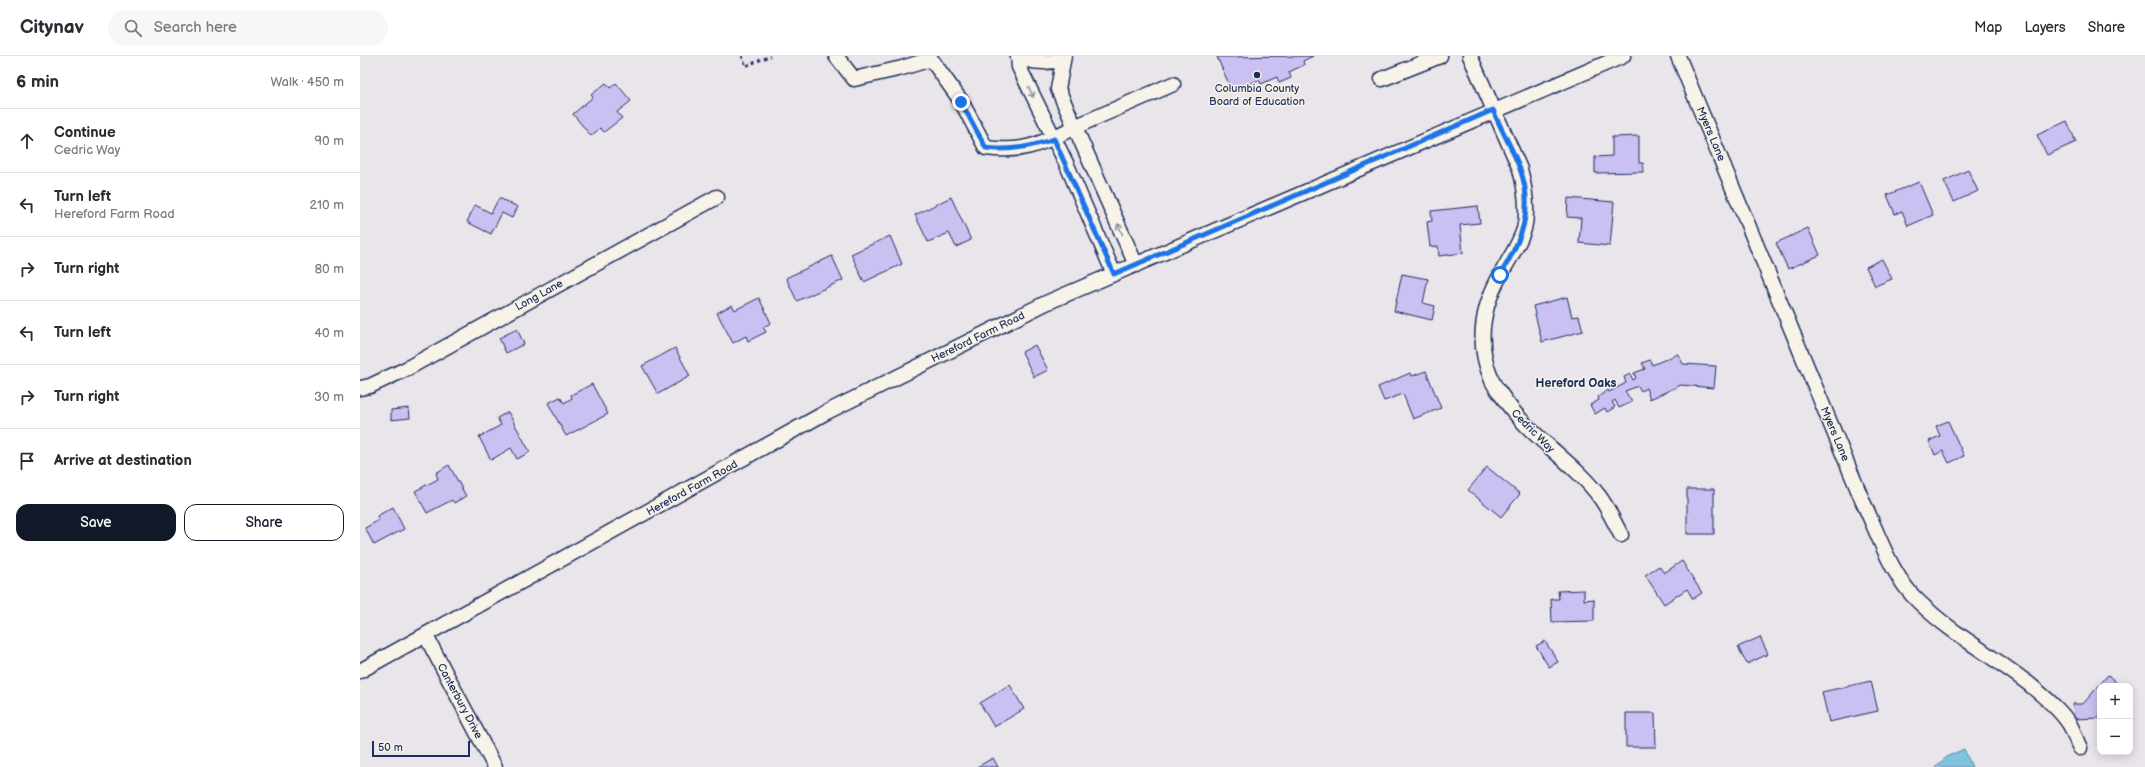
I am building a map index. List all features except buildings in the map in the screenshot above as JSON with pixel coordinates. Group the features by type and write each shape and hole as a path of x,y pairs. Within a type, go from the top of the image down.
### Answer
{"street":[{"path":"836,56 854,79 931,60 961,102 986,148 1005,150 1038,145 1054,139 1075,127 1173,84"},
{"path":"1382,79 1440,56"},
{"name":"Cedric Way","path":"1470,56 1520,169 1525,188 1526,209 1524,228 1517,245 1488,300 1482,322 1483,350 1491,379 1512,412 1599,496 1621,535"},
{"name":"Hereford Farm Road","path":"360,671 426,636 825,413 1046,303 1493,110 1623,56"},
{"name":"Myers Lane","path":"1678,56 1861,495 1893,566 1902,582 1918,602 1947,626 2014,672 2047,698 2069,724 2080,748"},
{"path":"1114,274 1054,139 1019,67 1018,57 1043,63 1063,57 1058,90 1136,265"},
{"name":"Long Lane","path":"360,388 370,386 406,369 717,197"},
{"name":"Canterbury Drive","path":"426,636 495,767"}],"path":[{"path":"742,56 746,66 770,56"}],"water":[{"path":"1964,749 1972,767 1935,767 1948,756"}],"place":[{"name":"Columbia County Board of Education","path":"1257,75"}],"district":[{"name":"Hereford Oaks","path":"1576,383"}],"route":[{"path":"961,102 986,148 1005,150 1038,145 1054,139 1114,274 1493,110 1520,169 1525,188 1526,209 1524,228 1515,251 1500,275"}]}
